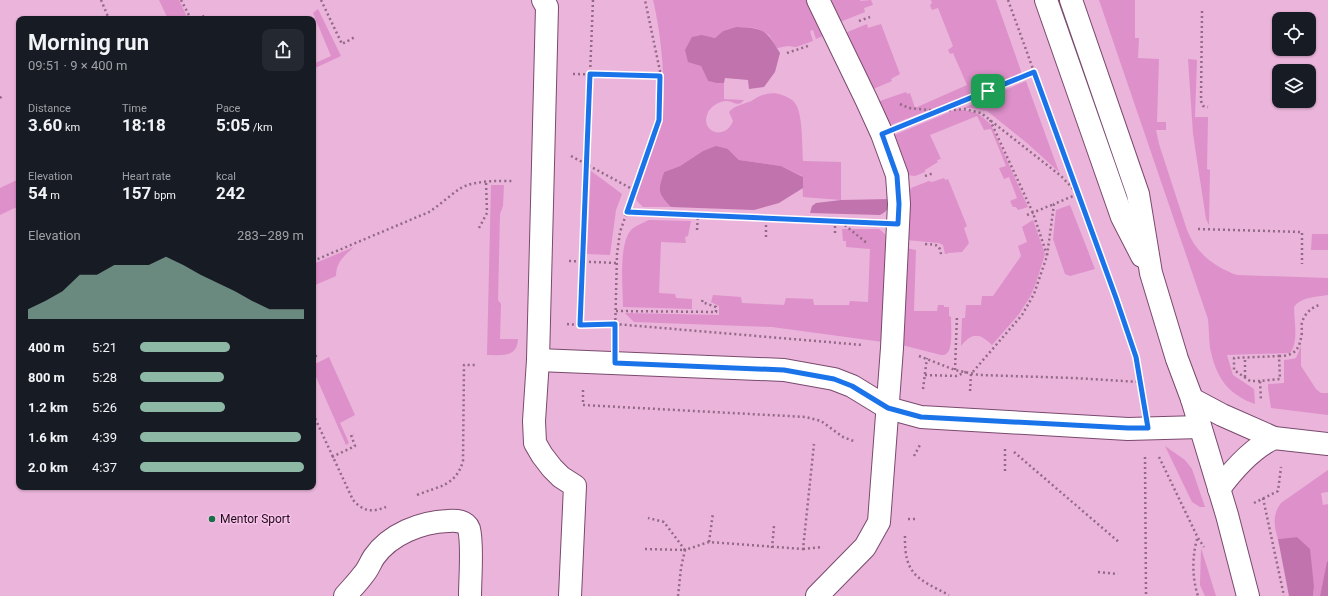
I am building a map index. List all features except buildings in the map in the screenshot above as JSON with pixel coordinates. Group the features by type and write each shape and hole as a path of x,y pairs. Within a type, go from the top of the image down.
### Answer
{"street":[{"path":"817,596 865,547 879,522 892,348 899,204 897,176 882,134 818,0"},
{"path":"1046,0 1122,217 1151,273"},
{"path":"1071,0 1138,194 1151,273 1177,359 1192,399 1227,515 1248,596"},
{"path":"550,2 545,73 538,360 534,421 535,443 542,455 561,477 575,486 570,596"},
{"path":"538,360 784,370 834,379 852,386 888,408 921,417 1128,428 1150,435 1200,427"},
{"path":"1192,399 1222,415 1274,438 1328,444"},
{"path":"1219,489 1243,461 1260,446 1274,438"},
{"path":"345,596 364,574 374,557 383,546 395,536 431,523 456,520 463,522 469,528 470,596"}],"path":[{"path":"101,0 108,16"},
{"path":"181,0 189,16"},
{"path":"320,0 342,44 355,37"},
{"path":"593,0 580,325 615,324 892,348 927,358 955,370 971,374 1140,382"},
{"path":"615,363 616,264 620,232 659,120 660,76 645,0"},
{"path":"1008,0 1136,357 1150,435 1192,526"},
{"path":"1202,11 1201,101 1203,106 1208,107"},
{"path":"882,134 942,111 1034,72"},
{"path":"545,73 660,76"},
{"path":"897,102 909,108 942,111 955,109 974,110 982,113 1061,176 1078,194"},
{"path":"990,120 1033,213 1047,256"},
{"path":"543,140 634,190"},
{"path":"479,228 487,212 486,182"},
{"path":"316,260 429,212 462,187 491,182"},
{"path":"1027,215 1078,194"},
{"path":"969,419 971,374 1022,315 1034,294 1047,256 1054,204"},
{"path":"627,212 898,224"},
{"path":"697,230 698,215"},
{"path":"766,218 766,237"},
{"path":"835,221 835,235"},
{"path":"1198,229 1302,232 1302,264"},
{"path":"540,259 616,264"},
{"path":"616,311 716,312 716,307 702,302 703,298"},
{"path":"1279,356 1280,379 1250,381 1234,370 1234,358 1291,355 1299,347 1302,334 1302,322 1306,314 1312,308 1319,305"},
{"path":"955,370 957,315"},
{"path":"913,458 921,445 920,401 927,358"},
{"path":"1245,358 1245,378"},
{"path":"584,362 583,405 806,417 821,422 843,437 861,444"},
{"path":"415,496 450,482 460,472 463,461 464,365 475,365"},
{"path":"925,375 956,376 966,372"},
{"path":"1260,381 1261,402"},
{"path":"316,421 353,500 360,507 369,510 380,510 387,507"},
{"path":"332,457 355,446 351,436 354,434"},
{"path":"1146,596 1145,450 1150,435"},
{"path":"803,549 814,444"},
{"path":"1005,444 1120,543"},
{"path":"1263,498 1284,596"},
{"path":"906,512 906,519 917,519"},
{"path":"709,542 713,513"},
{"path":"648,518 664,522 686,550"},
{"path":"772,548 774,526"},
{"path":"905,533 905,548 910,569 920,580 949,594"},
{"path":"1198,538 1194,556 1196,590 1198,596"},
{"path":"645,549 686,550 709,542 772,548 803,549 829,547"},
{"path":"678,596 681,568 686,550"},
{"path":"1098,572 1118,574"}],"shaded area":[{"path":"159,0 179,0 187,16 167,16"},
{"path":"653,0 810,0 825,35 816,39 813,30 810,31 813,41 796,47 788,46 777,48 769,35 756,28 736,27 723,31 715,38 702,35 701,66 708,81 724,83 724,99 744,100 740,104 729,101 718,103 708,112 706,121 710,130 715,132 725,131 733,121 729,112 737,106 767,94 775,93 789,98 798,108 802,130 803,161 841,162 841,200 803,197 802,176 781,166 739,160 728,149 703,151 680,166 664,172 660,191 663,198 671,207 643,207 637,201 637,191 654,146 662,118 664,84 663,66 659,30"},
{"path":"829,0 871,0 873,5 864,8 865,12 840,22"},
{"path":"931,0 996,0 1022,74 888,126 877,102 906,92 907,94 910,93 915,108 967,85 953,53 950,54 948,50 953,46 938,8 932,10 930,5 932,3"},
{"path":"1099,0 1135,0 1135,38 1139,38 1138,58 1159,59 1157,122 1166,122 1166,130 1156,130 1159,144 1187,230 1195,246 1213,263 1237,275 1328,278 1328,295 1305,299 1294,307 1295,337 1293,348 1290,353 1227,355 1233,375 1254,389 1255,404 1245,400 1230,390 1219,376 1210,348 1208,319"},
{"path":"318,9 341,56 316,68 316,63 331,56 316,20 316,16 314,16 313,13"},
{"path":"867,24 868,28 881,24 900,74 891,79 892,81 871,90 845,33"},
{"path":"736,27 752,28 763,31 771,39 780,53 775,72 764,87 749,89 748,80 725,78 724,83 708,81 701,66 688,62 685,50 692,37 702,35 715,38 723,31"},
{"path":"1188,59 1197,60 1195,117 1208,117 1207,169 1210,170 1209,225 1206,219 1193,134"},
{"path":"1026,81 1059,172 1027,143 987,111 963,108"},
{"path":"957,109 976,113 983,117 991,125 1028,207 1018,210 1016,207 1013,207 1010,201 1017,198 1009,177 1004,179 999,168 1006,166 991,129 984,130 977,116 930,135 941,159 937,160 938,162 925,170 925,172 915,176 907,175 892,136"},
{"path":"716,146 728,149 739,160 781,166 803,177 803,188 779,203 754,210 671,207 663,198 660,191 664,172 680,166 703,151"},
{"path":"591,171 622,194 616,210 610,255 587,254"},
{"path":"944,178 945,180 948,179 967,226 964,228 969,243 962,252 945,254 943,245 939,243 906,240 908,198 911,188 929,181 932,182"},
{"path":"16,180 16,207 0,215 0,188"},
{"path":"491,185 504,185 503,206 500,214 498,300 501,304 500,339 518,339 515,350 503,355 487,355"},
{"path":"891,199 888,208 880,215 810,213 812,206 816,203 841,200"},
{"path":"1070,205 1095,269 1070,276 1065,274 1053,239 1056,210"},
{"path":"649,220 691,221 688,236 685,237 686,243 661,242 659,293 675,294 676,298 692,299 692,309 623,307 622,266 625,244 632,229"},
{"path":"1033,220 1045,254 1030,297 1019,314 992,345 980,336 972,336 961,346 962,318 965,318 966,305 981,305 982,296 993,296 1021,256 1018,246 1027,242 1022,227"},
{"path":"842,229 879,229 885,234 888,241 883,342 772,327 634,322 625,313 719,315 719,306 711,302 713,295 741,297 742,303 784,305 786,298 813,299 814,305 849,305 850,301 868,302 870,249 846,247 846,241 843,241"},
{"path":"1312,234 1328,234 1328,250 1311,250"},
{"path":"354,247 339,263 336,276 316,285 316,263"},
{"path":"906,248 916,250 914,311 937,311 938,305 949,307 949,316 951,317 951,342 949,350 945,355 902,345"},
{"path":"1301,346 1301,366 1316,389 1321,393 1328,393 1328,415 1271,408 1268,384 1284,383 1284,360 1296,358"},
{"path":"329,357 355,415 340,423 349,443 346,445 316,377 316,364"},
{"path":"1165,446 1185,460 1192,469 1205,507 1200,507 1192,502"},
{"path":"1328,470 1328,492 1321,493 1323,505 1328,504 1328,561 1320,596 1313,596 1314,586 1309,549 1297,537 1278,539 1275,516 1281,503"},
{"path":"1297,537 1310,549 1314,586 1313,596 1289,596 1278,539"},
{"path":"1201,548 1216,596 1205,596 1200,585"},
{"path":"1328,561 1328,596 1320,596 1327,562"}],"place":[{"name":"Mentor Sport","path":"212,519"}],"route":[{"path":"1034,72 1136,357 1148,428 921,417 888,408 852,386 834,379 784,370 615,363 615,324 580,325 590,74 660,76 659,120 627,212 898,224 899,195 897,176 882,134 942,111 988,91 1034,72"}]}
